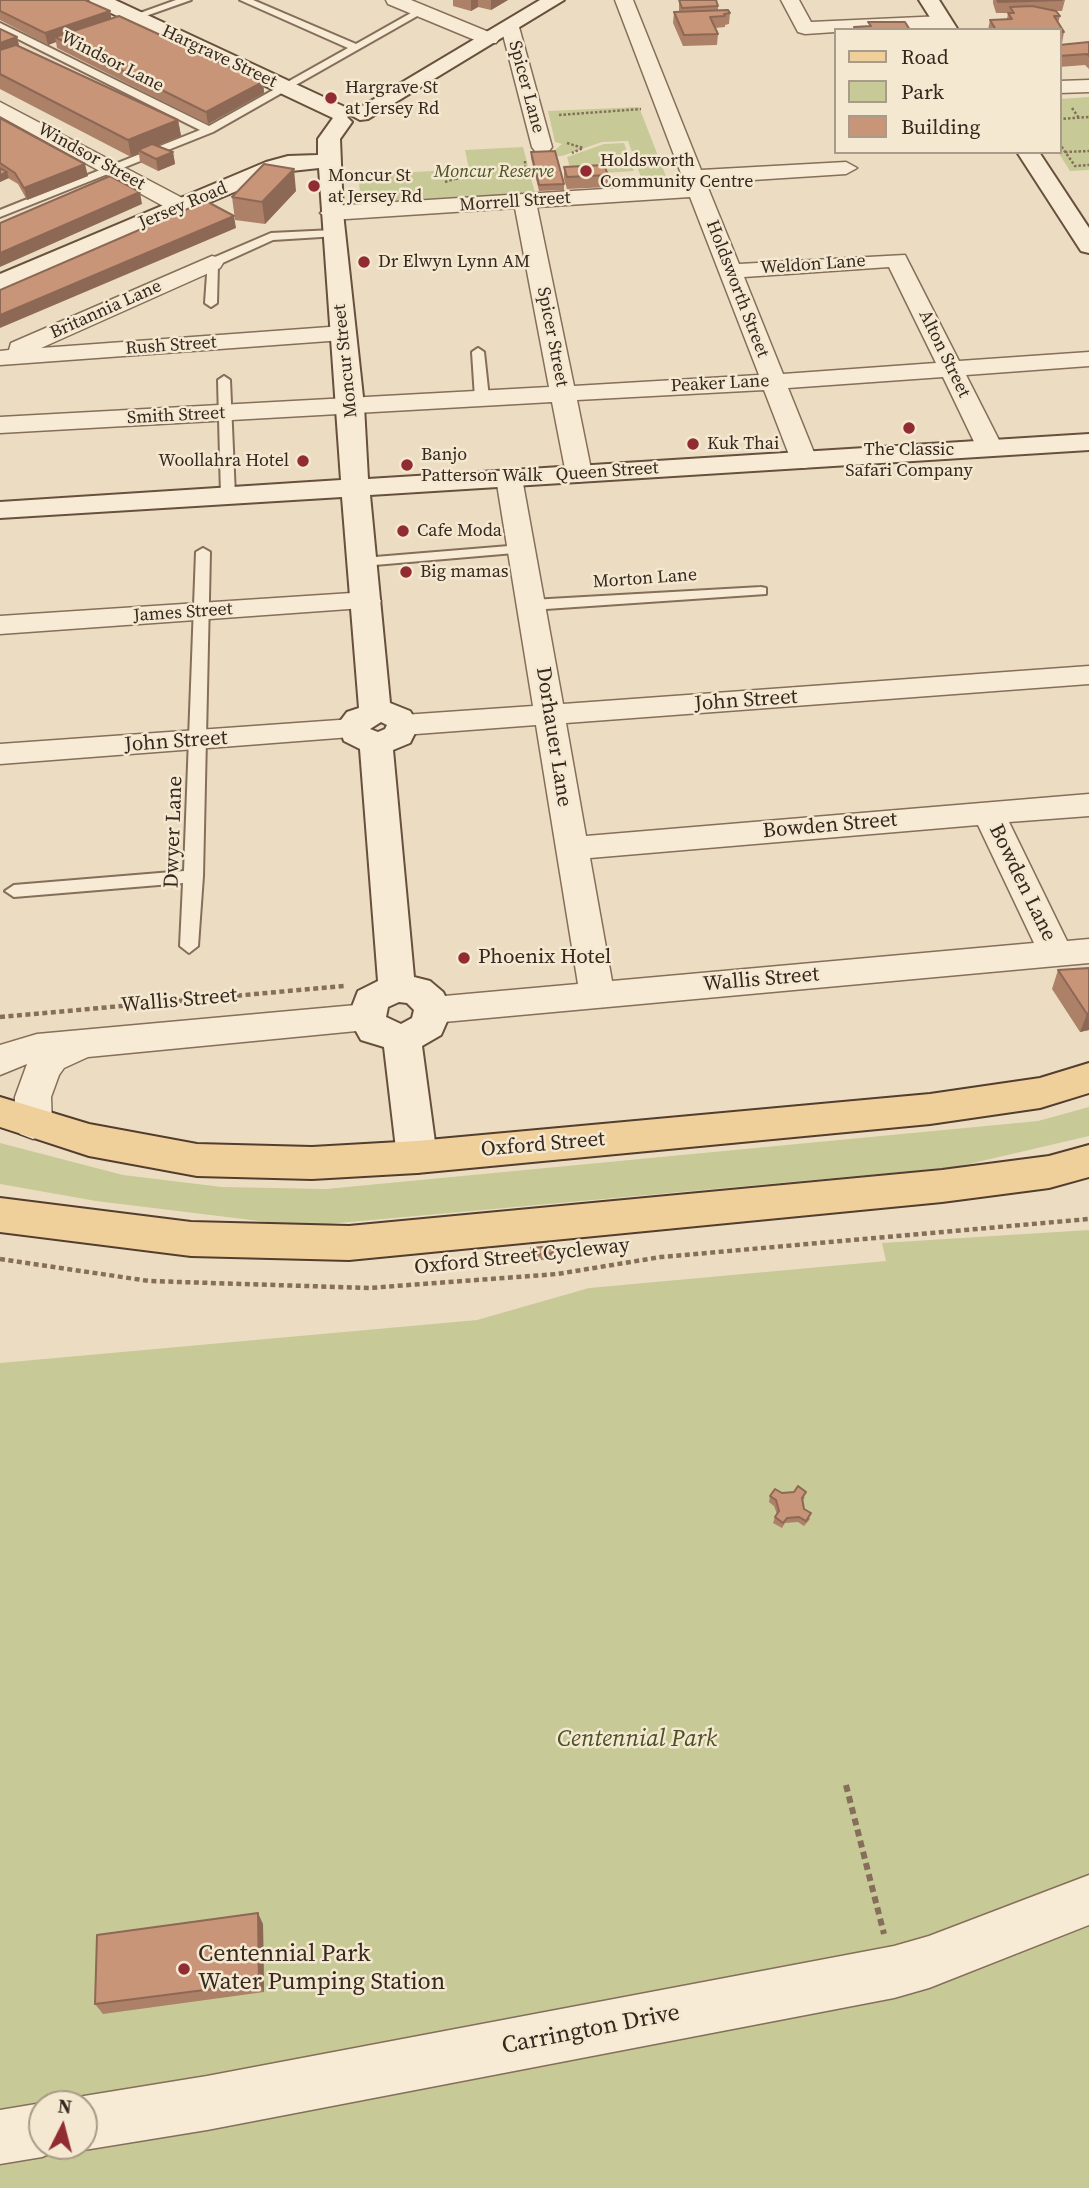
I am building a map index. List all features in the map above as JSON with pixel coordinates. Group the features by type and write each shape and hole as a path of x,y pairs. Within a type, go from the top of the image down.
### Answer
{"main road":[{"name":"Oxford Street","path":"17,1118 142,1152 197,1160 312,1163 417,1157 930,1109 1040,1093 1089,1079"},
{"path":"19,1218 191,1239 349,1243 942,1186 1049,1172 1089,1161"}],"street":[{"name":"Hargrave Street","path":"99,0 347,116"},
{"path":"395,0 489,39"},
{"path":"329,161 329,139 347,116 489,39 554,0"},
{"name":"Holdsworth Street","path":"624,0 804,460"},
{"path":"790,0 806,28 945,26"},
{"path":"929,0 945,26"},
{"name":"Spicer Lane","path":"510,27 550,144"},
{"path":"1061,87 1089,86"},
{"name":"Windsor Street","path":"0,108 183,207"},
{"path":"1029,154 1089,246"},
{"name":"Jersey Road","path":"0,283 281,165 329,161"},
{"name":"Moncur Street","path":"329,161 397,988"},
{"name":"Morrell Street","path":"332,223 846,168"},
{"name":"Spicer Street","path":"525,201 579,474"},
{"name":"Weldon Lane","path":"730,271 897,260"},
{"name":"Alton Street","path":"897,260 990,448"},
{"name":"Britannia Lane","path":"0,357 212,263"},
{"name":"Rush Street","path":"0,357 343,333"},
{"name":"Peaker Lane","path":"351,406 772,382 1089,359"},
{"name":"Smith Street","path":"0,425 351,406"},
{"name":"Queen Street","path":"0,510 1089,442"},
{"name":"Dorhauer Lane","path":"509,478 597,995"},
{"name":"James Street","path":"0,625 367,601"},
{"name":"John Street","path":"0,754 1089,676"},
{"name":"Bowden Street","path":"571,848 1089,805"},
{"name":"Bowden Lane","path":"988,812 1072,952"},
{"name":"Wallis Street","path":"433,1010 1072,952"},
{"path":"397,988 417,991 430,1002 433,1010 428,1025 402,1038 374,1030 359,1001 371,1001 397,988"},
{"name":"Wallis Street","path":"0,1062 16,1053 37,1048 79,1046 359,1001"},
{"path":"402,1038 417,1157"},
{"name":"Wallis Street","path":"17,1118 31,1109 41,1070 51,1058 79,1046"},
{"path":"0,1203 19,1218"},
{"name":"Carrington Drive","path":"98,2121 207,2104 894,1972 929,1962 1089,1900"},
{"path":"0,2137 28,2132"}],"lane":[{"path":"108,26 186,0"},
{"path":"245,0 355,47"},
{"path":"0,215 209,130 421,11"},
{"name":"Windsor Lane","path":"0,26 209,130"},
{"path":"34,52 58,44"},
{"path":"0,200 14,208"},
{"name":"Britannia Lane","path":"212,263 271,237 332,223"},
{"path":"211,303 212,263"},
{"path":"478,352 482,398"},
{"path":"224,380 223,413 228,496"},
{"path":"363,562 521,549"},
{"name":"Dwyer Lane","path":"190,946 199,740 203,552"},
{"name":"Morton Lane","path":"531,605 761,590"},
{"path":"14,891 194,876"}],"path":[{"path":"611,112 639,109"},
{"path":"1061,119 1089,117"},
{"path":"525,201 523,192 527,185 523,165 528,155 550,144 583,148 572,153"},
{"path":"1061,146 1075,166 1089,165"},
{"path":"1061,152 1089,150"},
{"name":"Wallis Street","path":"0,1017 359,1001"},
{"name":"Oxford Street Cycleway","path":"0,1259 149,1281 234,1286 369,1288 558,1274 662,1257 1089,1219"},
{"path":"846,1785 894,1972"}],"green space":[{"path":"1089,97 1089,170 1070,171 1059,154 1061,99"},
{"path":"639,107 669,184 644,186 628,141 602,142 562,156 529,157 555,150 562,144 555,142 548,111"},
{"path":"624,143 634,171 572,175 567,157 604,144"},
{"name":"Moncur Reserve","path":"523,147 535,193 361,202 358,175 469,169 465,150"},
{"path":"1089,1107 1089,1136 956,1167 328,1224 284,1224 96,1201 0,1184 0,1143 123,1175 222,1187 326,1189 1038,1121"},
{"name":"Centennial Park","path":"1089,1230 1089,2188 0,2188 0,1363 477,1320 589,1288 886,1261 882,1243"}],"building":[{"path":"0,0 85,0 110,11 45,33 0,11"},
{"path":"679,0 716,0 718,6 682,8"},
{"path":"997,0 1062,0 998,2"},
{"path":"1032,6 1056,11 1060,16 1054,16 1064,32 1061,32 1061,28 995,28 990,20 1012,19 1008,13 1014,13 1010,7"},
{"path":"728,10 730,13 724,14 725,16 710,17 718,34 684,35 674,12"},
{"path":"119,16 263,82 206,112 55,37"},
{"path":"868,22 905,22 909,28 854,27 871,26"},
{"path":"0,29 17,37 0,43"},
{"path":"1089,42 1089,56 1061,56 1061,45"},
{"path":"16,45 178,120 128,140 0,74 0,50"},
{"path":"0,118 85,164 24,188 15,173 0,163"},
{"path":"152,144 173,152 156,159 138,150"},
{"path":"555,151 564,184 539,185 531,152"},
{"path":"264,164 294,169 262,202 232,197"},
{"path":"604,165 608,175 567,177 564,167"},
{"path":"110,176 140,192 0,253 0,223"},
{"path":"206,201 234,216 0,315 0,290"},
{"path":"1089,968 1089,1013 1087,1014 1058,970"},
{"path":"552,1246 553,1253 532,1255 531,1248"},
{"path":"798,1486 806,1492 802,1498 804,1509 811,1513 806,1521 799,1517 787,1518 783,1523 775,1517 779,1511 776,1500 770,1496 775,1489 782,1493 794,1492"},
{"name":"Centennial Park Water Pumping Station","path":"258,1913 259,1983 95,2004 97,1935"}],"place":[{"name":"Hargrave St at Jersey Rd","path":"331,98"},
{"name":"Holdsworth Community Centre","path":"586,171"},
{"name":"Moncur St at Jersey Rd","path":"314,186"},
{"name":"Dr Elwyn Lynn AM","path":"364,262"},
{"name":"The Classic Safari Company","path":"909,428"},
{"name":"Kuk Thai","path":"693,444"},
{"name":"Woollahra Hotel","path":"303,461"},
{"name":"Banjo Patterson Walk","path":"407,465"},
{"name":"Cafe Moda","path":"403,531"},
{"name":"Big mamas","path":"406,572"},
{"name":"Phoenix Hotel","path":"464,958"},
{"name":"Centennial Park Water Pumping Station","path":"184,1969"}]}
